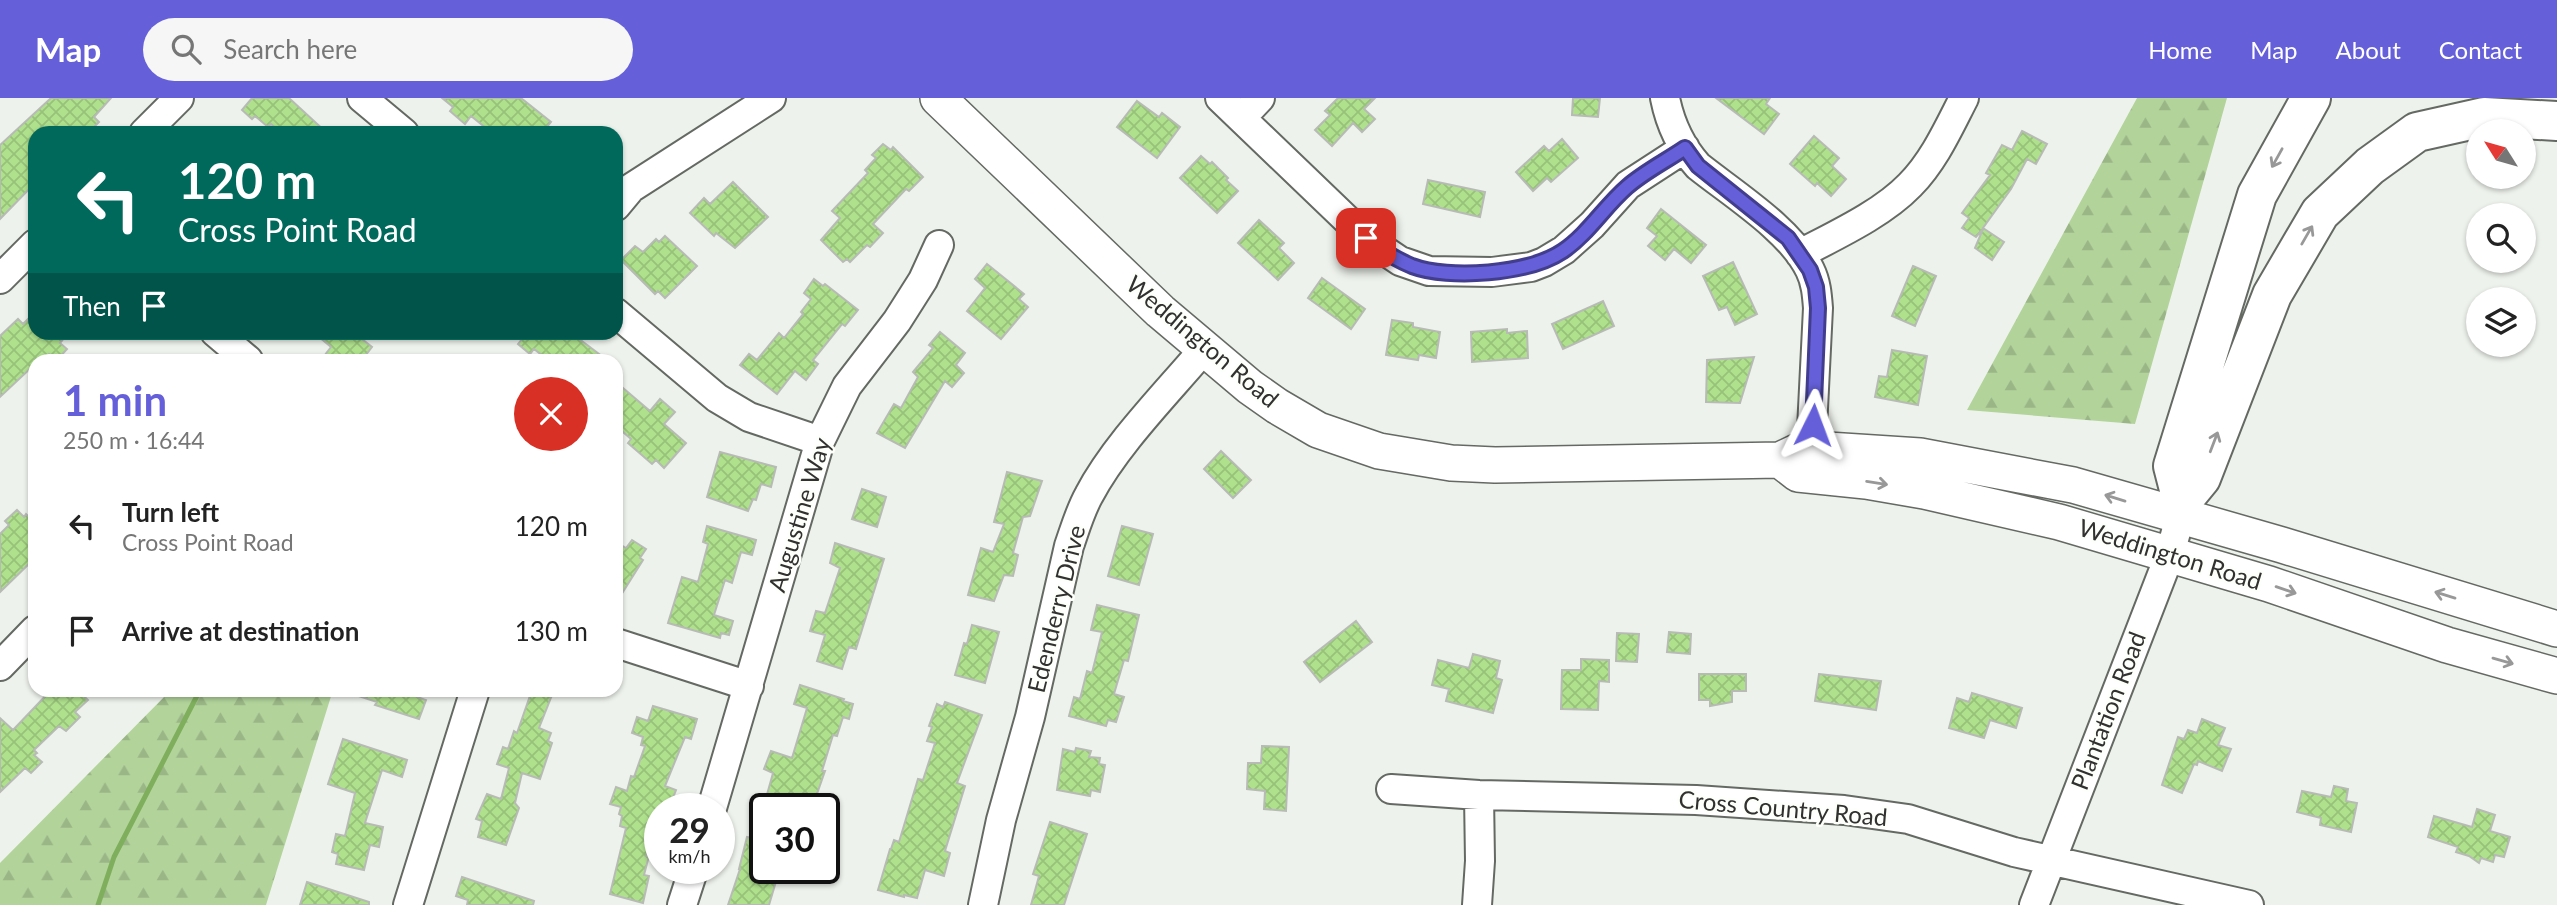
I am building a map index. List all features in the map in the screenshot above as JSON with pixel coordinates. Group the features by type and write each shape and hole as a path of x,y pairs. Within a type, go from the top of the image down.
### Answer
{"highway":[{"path":"2181,509 2173,466 2257,195 2311,98"},
{"path":"2181,509 2201,478 2272,295 2320,213 2370,166 2417,132 2484,117 2557,121"}],"main road":[{"name":"Weddington Road","path":"938,98 1160,311 1250,387 1318,430 1378,451 1413,458 1495,465 1800,462 1920,456 1985,467 2181,509 2282,545 2557,629"},
{"name":"Weddington Road","path":"1800,462 1878,483 1973,501 2059,522 2269,584 2447,645 2557,676"}],"street":[{"path":"151,126 179,98"},
{"path":"362,98 396,126"},
{"path":"623,198 632,188 771,98"},
{"path":"1220,98 1251,108 1375,245 1414,267 1446,272 1517,270 1544,262 1564,250 1592,225 1629,186 1685,148"},
{"path":"1665,98 1674,126 1698,166 1788,238 1810,270 1816,287 1818,308 1800,462"},
{"path":"1800,254 1843,232 1897,197 1910,185 1940,144 1964,98"},
{"name":"Augustine Way","path":"716,793 820,441 847,386 897,321 923,280 939,245"},
{"path":"0,279 28,251"},
{"path":"623,319 717,398 749,417 820,441"},
{"path":"224,340 241,354"},
{"name":"Edenderry Drive","path":"983,905 1069,546 1078,521 1088,497 1114,455 1204,349"},
{"name":"Plantation Road","path":"2034,905 2169,554 2181,509"},
{"path":"0,666 28,637"},
{"path":"623,645 748,686"},
{"path":"408,905 473,697"},
{"name":"Cross Country Road","path":"1391,789 1479,795 1696,800 1844,810 1908,819 2052,861 2249,905"},
{"path":"1477,905 1480,862 1479,795"},
{"path":"682,905 689,884"}],"green space":[{"path":"2137,98 2227,98 2135,424 1967,410"},
{"path":"164,697 331,697 266,905 0,905 0,863"}],"building":[{"path":"51,98 111,98 94,117 99,122 95,126 28,126 28,190 0,219 0,145"},
{"path":"252,98 289,98 319,126 267,126 255,116 252,119 242,110"},
{"path":"442,98 521,98 551,122 548,126 483,126 471,116 465,124 450,111 453,107"},
{"path":"1338,98 1375,98 1364,109 1375,119 1362,132 1353,123 1332,146 1315,130 1330,115 1325,111"},
{"path":"1573,98 1600,98 1598,117 1572,115"},
{"path":"1716,98 1770,98 1766,104 1779,114 1764,134"},
{"path":"1137,101 1159,117 1162,113 1180,127 1157,158 1117,127"},
{"path":"2022,131 2047,144 2036,164 2027,159 2011,189 1983,228 2004,242 1992,260 1975,248 1983,229 1976,237 1962,228 1969,218 1962,213 1990,175 1986,173 2002,145 2012,150"},
{"path":"1814,136 1839,158 1832,166 1846,179 1831,196 1790,164"},
{"path":"1562,139 1578,158 1551,182 1547,178 1533,191 1516,172 1544,146 1549,151"},
{"path":"883,144 891,150 893,147 923,177 909,191 906,189 873,224 883,233 870,247 867,245 850,262 847,259 843,262 821,240 840,218 832,211 868,173 865,170 876,158 872,155"},
{"path":"1201,156 1210,164 1212,162 1238,191 1217,213 1180,178"},
{"path":"1428,180 1485,192 1480,217 1423,204"},
{"path":"733,182 768,217 735,248 716,233 714,236 690,213 704,198 710,204"},
{"path":"1661,209 1706,245 1691,263 1674,249 1665,260 1648,246 1657,236 1647,228"},
{"path":"1259,220 1284,243 1279,248 1294,263 1278,280 1238,243"},
{"path":"665,236 697,266 665,298 658,291 655,294 623,262 623,258 635,246 643,252 656,239 659,242"},
{"path":"1733,262 1757,314 1735,325 1727,307 1719,310 1703,276"},
{"path":"987,264 1024,294 1019,299 1028,307 1001,339 967,311 985,288 975,279"},
{"path":"1913,266 1936,276 1915,326 1892,316"},
{"path":"1322,278 1365,309 1351,329 1308,298"},
{"path":"814,279 823,286 825,284 858,310 845,326 842,324 813,360 818,364 806,380 795,371 777,394 740,365 749,354 757,360 779,333 784,338 811,299 804,293"},
{"path":"1603,301 1614,326 1563,349 1552,324"},
{"path":"18,319 23,324 28,319 28,340 62,340 60,343 67,349 62,354 28,354 28,371 0,397 0,336"},
{"path":"1392,320 1413,323 1413,327 1440,332 1436,358 1419,355 1418,360 1386,355"},
{"path":"1507,329 1507,333 1527,331 1528,358 1472,362 1471,332"},
{"path":"940,332 965,353 956,365 964,373 952,387 945,381 905,448 877,433 894,404 901,408 918,377 913,372 933,348 929,345"},
{"path":"323,340 363,340 372,347 367,354 326,354 331,347"},
{"path":"521,340 581,340 599,354 540,354 534,349 530,354 518,344"},
{"path":"1892,350 1927,356 1918,405 1875,397 1879,376 1887,377"},
{"path":"1754,357 1740,403 1706,402 1707,360"},
{"path":"623,388 650,411 660,399 675,412 664,424 686,443 664,468 656,460 652,464 628,443 631,439 623,432"},
{"path":"1221,451 1251,480 1233,498 1204,469"},
{"path":"720,452 776,467 771,487 761,484 756,500 753,499 748,511 707,497"},
{"path":"1007,472 1042,481 1030,516 1023,517 1013,553 1018,555 1013,576 1004,575 994,601 968,595 981,548 993,552 1004,524 994,522"},
{"path":"862,489 886,497 877,527 852,519"},
{"path":"17,510 24,517 26,514 28,516 28,565 0,592 0,534 9,525 5,521"},
{"path":"707,526 756,540 752,555 741,552 732,583 725,580 714,615 733,621 729,635 721,633 720,638 668,623 682,577 698,582 708,544 703,542"},
{"path":"1122,526 1153,534 1139,585 1108,576"},
{"path":"632,540 646,549 640,558 643,560 623,592 623,546 626,548"},
{"path":"835,543 884,559 856,649 849,647 842,669 817,661 825,635 810,631 816,611 825,613 840,568 830,563"},
{"path":"1097,605 1139,615 1128,661 1124,660 1114,694 1124,697 1116,722 1108,720 1106,726 1069,716 1074,697 1080,699 1087,671 1092,673 1102,632 1091,630"},
{"path":"1356,621 1372,642 1320,682 1304,662"},
{"path":"972,625 999,632 985,683 955,675"},
{"path":"1669,632 1691,634 1690,654 1667,652"},
{"path":"1617,633 1639,634 1637,662 1616,661"},
{"path":"1473,654 1500,661 1496,678 1502,680 1493,713 1446,701 1449,689 1432,685 1438,660 1469,668"},
{"path":"1581,659 1609,660 1609,682 1599,681 1598,710 1561,709 1562,670 1581,670"},
{"path":"1699,674 1746,674 1746,691 1732,691 1732,702 1710,706 1710,700 1699,700"},
{"path":"1819,674 1881,681 1876,710 1815,701"},
{"path":"800,685 853,704 849,719 843,717 837,736 833,735 817,793 767,793 773,773 764,769 771,751 792,758 807,708 794,704"},
{"path":"1972,693 2022,708 2016,728 1990,720 1984,738 1949,728 1957,698 1969,702"},
{"path":"44,697 85,697 88,700 75,712 80,717 66,731 59,726 34,750 37,753 34,755 42,762 31,773 25,768 0,792 0,718 13,730"},
{"path":"362,697 417,697 426,700 419,719 375,705 377,702"},
{"path":"530,697 551,697 539,728 551,733 548,741 552,743 540,779 522,773 515,803 519,808 506,845 478,837 482,821 476,819 487,794 501,799 509,768 497,764 503,747 508,749 514,731 517,733"},
{"path":"945,702 982,715 957,783 965,786 945,851 950,853 944,876 925,870 917,898 878,890 890,849 894,840 899,842 918,779 923,780 935,743 927,741 932,727 929,726 937,704 943,707"},
{"path":"653,706 697,719 691,739 685,737 665,786 676,790 675,793 644,793 644,884 647,884 643,903 610,894 626,828 620,826 621,807 610,804 616,787 627,791 645,746 641,745 643,737 632,733 637,717 648,721"},
{"path":"2202,719 2225,728 2218,745 2231,749 2222,771 2198,761 2197,765 2194,764 2182,793 2162,785 2178,737 2184,739 2188,730 2197,733"},
{"path":"343,739 407,760 402,777 382,770 365,823 383,827 379,847 370,845 364,870 336,864 338,854 332,852 336,834 345,836 355,793 328,784"},
{"path":"1262,746 1289,747 1286,811 1264,809 1265,791 1247,789 1248,763 1261,763"},
{"path":"1076,748 1091,751 1089,757 1100,758 1099,764 1105,765 1100,792 1091,790 1090,796 1057,790 1063,749 1075,752"},
{"path":"2334,786 2348,789 2346,801 2357,803 2351,832 2320,825 2321,818 2297,812 2302,791 2331,797"},
{"path":"2477,809 2495,815 2490,831 2510,837 2504,857 2495,855 2493,862 2481,858 2479,863 2456,852 2458,847 2428,837 2434,816 2472,827"},
{"path":"1050,822 1087,834 1064,905 1031,905 1039,876 1033,874"},
{"path":"749,837 749,884 775,884 769,905 728,905"},
{"path":"462,877 534,901 533,905 467,905 468,900 456,896"},
{"path":"307,882 369,902 369,905 300,905"}],"waterway":[{"path":"98,905 114,857 196,697"}],"route":[{"path":"1366,238 1399,261 1429,271 1492,272 1531,267 1564,250 1629,186 1685,148 1698,166 1788,238 1810,270 1816,287 1818,308 1813,425"}]}
